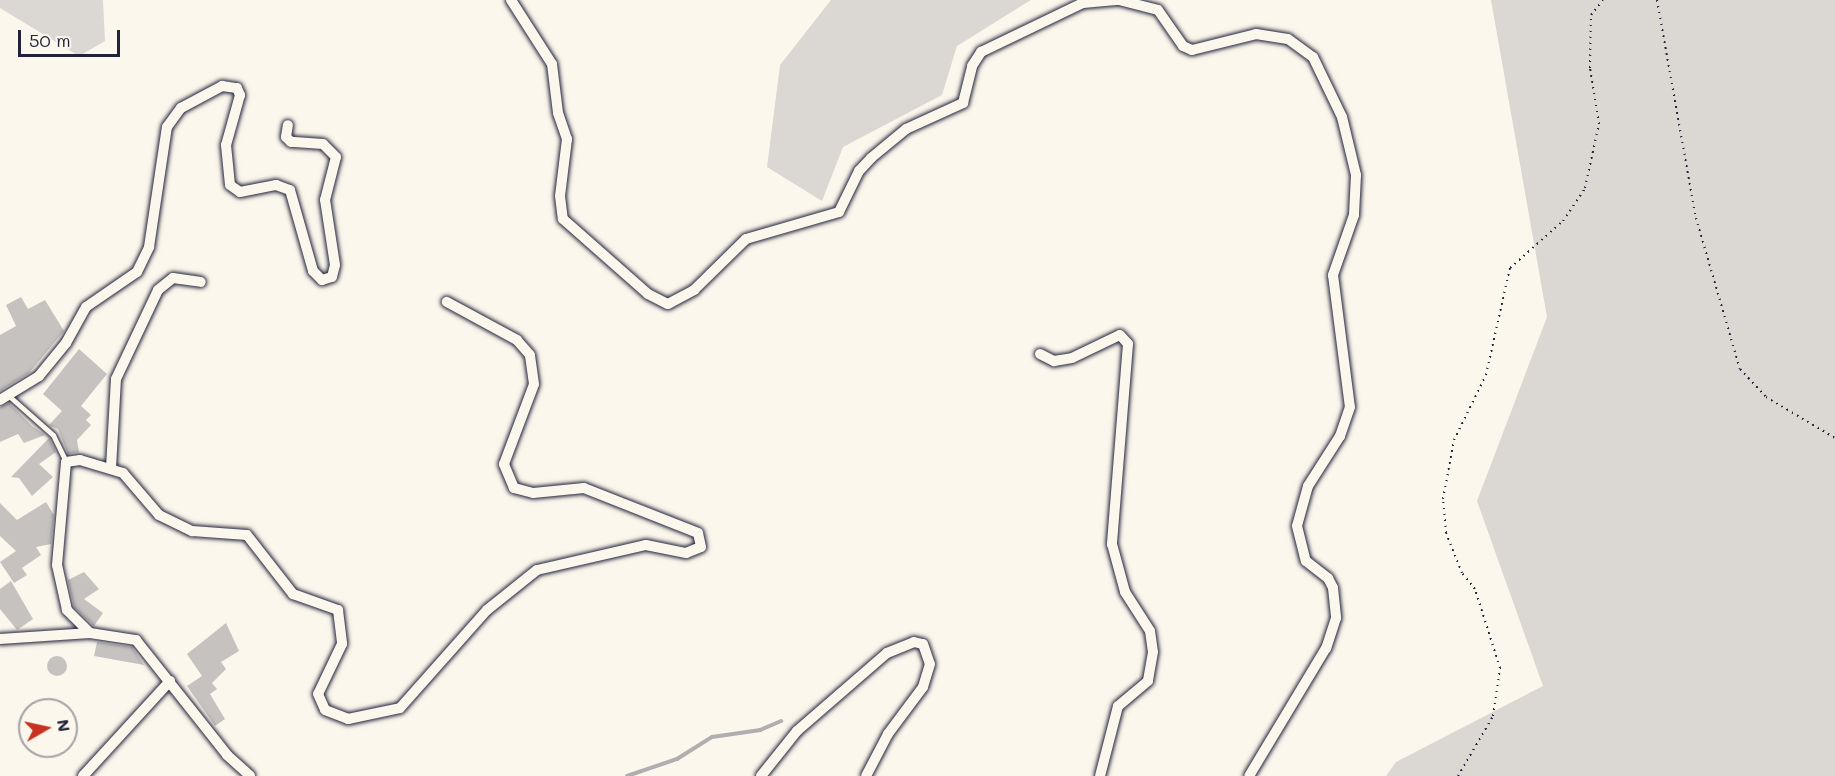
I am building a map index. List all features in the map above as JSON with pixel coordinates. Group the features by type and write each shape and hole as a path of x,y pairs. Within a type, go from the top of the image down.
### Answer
{"street":[{"path":"511,0 552,64 558,112 567,140 560,196 563,219 648,294 668,304 694,290 746,239 839,212 859,171 871,158 906,129 963,103 972,66 981,51 1083,3 1119,0 1158,10 1183,46 1192,50 1256,34 1288,39 1313,57 1342,117 1356,175 1354,214 1333,275 1350,407 1340,436 1308,486 1297,526 1306,561 1328,578 1332,588 1336,618 1326,648 1249,776"},
{"path":"5,398 45,370 86,306 137,272 149,248 167,127 181,108 222,86 230,84 240,95 226,145 230,185 240,192 276,185 290,190 313,271 322,280 332,278 335,265 325,200 336,157 323,144 291,142 286,137 288,125"},
{"path":"111,468 116,380 158,290 173,278 201,282"},
{"path":"90,633 67,610 57,565 66,462 90,461 111,468 130,479 159,515 199,533 224,530 247,535 293,594 338,610 342,644 318,694 325,710 348,719 400,708 487,610 537,570 645,545 686,553 701,547 698,532 584,488 533,493 514,488 504,464 534,384 530,355 517,340 447,302"},
{"path":"1040,354 1054,361 1072,358 1120,335 1128,344 1112,544 1125,592 1150,631 1153,652 1148,681 1118,706 1100,776"},
{"path":"0,639 90,633 136,640 227,755 250,776"},
{"path":"761,776 797,730 887,653 914,642 923,644 930,664 923,687 888,734 866,776"},
{"path":"83,776 170,681"}],"lane":[{"path":"5,398 35,415 66,462"}],"path":[{"path":"1458,776 1493,716 1500,668 1483,609 1446,533 1443,499 1454,440 1486,375 1510,268 1563,221 1585,188 1599,124 1590,68 1591,15 1603,0"},
{"path":"1657,0 1696,218 1740,369 1766,397 1835,438"}],"shaded area":[{"path":"0,0 103,0 105,41 79,56 0,8"},
{"path":"831,0 1031,0 957,46 942,95 843,147 822,201 767,167 780,65"},
{"path":"1491,0 1835,0 1835,776 1386,776 1396,762 1543,686 1477,501 1547,317"}],"building":[{"path":"21,297 28,309 45,300 64,331 29,373 0,391 0,335 16,326 6,305"},
{"path":"79,349 107,374 81,406 91,415 86,420 91,425 77,440 79,452 68,454 58,429 49,425 62,411 43,394"},
{"path":"9,403 32,426 45,435 24,443 18,434 0,442 0,407"},
{"path":"49,438 56,452 39,464 53,477 32,496 19,478 11,477"},
{"path":"46,502 54,515 51,544 36,547 41,555 22,568 27,575 14,583 0,562 16,551 0,536 0,503 17,520"},
{"path":"84,572 99,589 84,599 103,613 94,626 74,607 68,580"},
{"path":"11,581 33,619 17,630 0,609 0,589"},
{"path":"226,623 239,651 221,662 226,669 212,683 217,689 210,694 225,719 215,726 187,686 202,676 187,654"},
{"path":"97,642 132,647 144,665 94,656"},
{"path":"57,656 64,659 67,666 64,673 57,676 50,673 47,666 50,659"}],"waterway":[{"path":"627,776 677,759 712,737 760,730 781,721"}]}
